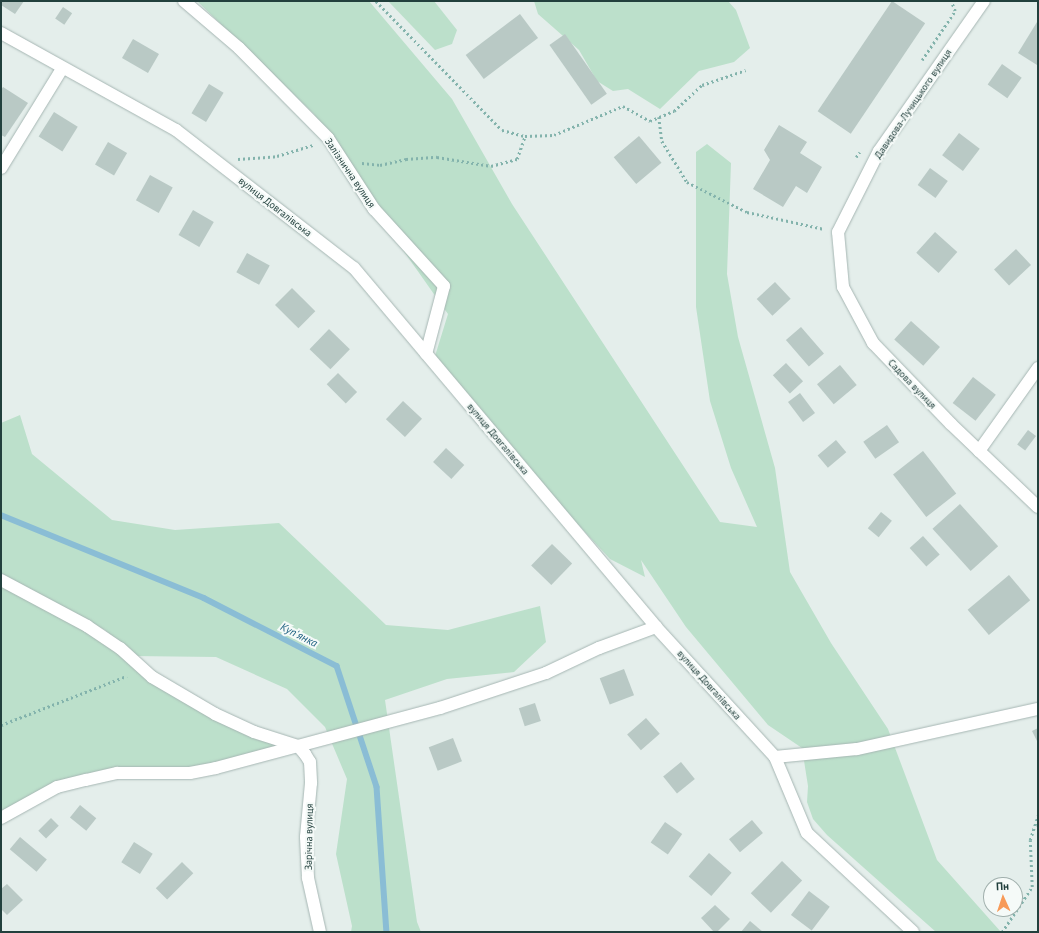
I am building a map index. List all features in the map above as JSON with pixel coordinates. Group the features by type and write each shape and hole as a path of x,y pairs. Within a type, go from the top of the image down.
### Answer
{"street":[{"name":"Залізнична вулиця","path":"184,1 239,48 328,138 374,209 444,286 426,354"},
{"name":"Давидова-Лучицького вулиця","path":"838,232 879,151 984,1"},
{"name":"вулиця Довгалівська","path":"1,33 62,69 176,130 354,268 656,627 775,757 807,833 913,932"},
{"path":"1,168 62,69"},
{"name":"Садова вулиця","path":"838,232 843,287 873,343 979,451 1038,507"},
{"path":"979,451 1038,368"},
{"path":"1,580 87,626 120,648 152,677 215,714 254,732 298,746"},
{"path":"1,818 57,787 117,773 190,773 440,708 546,673 599,648 656,627"},
{"path":"775,757 857,749 1038,709"},
{"name":"Зарічна вулиця","path":"298,746 310,762 311,783 306,837 308,878 320,932"}],"path":[{"path":"376,1 502,130 525,136 554,134 623,106 650,121 674,111 702,85 746,70"},
{"path":"659,117 662,141 687,182 747,212 838,232"},
{"path":"216,161 277,156 311,144 336,151 357,162 380,165 406,159 437,156 491,166 517,159 525,136"},
{"path":"1,725 144,670"},
{"path":"1002,932 1032,887 1030,840 1038,814"}],"green space":[{"path":"197,1 369,1 452,99 512,204 720,522 757,527 731,468 710,401 696,307 696,152 707,144 731,163 727,274 738,337 775,468 790,572 831,643 888,729 937,860 983,912 983,917 988,917 1001,932 936,932 827,835 813,819 807,802 808,786 802,748 768,725 686,627 641,560 645,577 610,559 559,504 435,356 448,314 374,209 314,114"},
{"path":"388,1 434,1 457,30 452,44 435,50"},
{"path":"534,1 728,1 736,10 750,48 734,62 699,71 660,109 628,89 613,91 597,81 579,50 538,14"},
{"path":"20,415 32,454 112,520 175,530 279,523 386,625 448,630 540,606 546,642 514,672 447,679 385,700 417,922 421,932 351,932 352,926 336,854 347,779 325,727 287,689 216,657 132,656 180,693 298,746 216,768 86,780 1,818 1,423","holes":["11,585 105,630 123,649"]}],"building":[{"path":"1,1 24,1 15,14 1,5"},
{"path":"892,1 925,23 851,134 818,111"},
{"path":"63,7 72,13 64,25 55,19"},
{"path":"520,14 538,38 484,79 466,55"},
{"path":"1037,22 1038,23 1037,65 1018,53"},
{"path":"565,34 607,94 591,105 549,45"},
{"path":"133,39 159,54 148,73 122,58"},
{"path":"1002,64 1022,78 1007,98 988,84"},
{"path":"209,84 224,93 206,122 191,113"},
{"path":"3,87 28,103 5,137 1,135 1,90"},
{"path":"54,112 78,127 62,151 39,137"},
{"path":"779,125 807,142 800,153 822,167 807,193 796,186 783,207 753,189 770,160 764,150"},
{"path":"959,133 980,149 963,171 942,155"},
{"path":"639,136 661,163 636,184 614,157"},
{"path":"108,142 127,153 114,176 95,165"},
{"path":"930,168 948,181 935,198 918,185"},
{"path":"150,175 173,188 159,213 136,200"},
{"path":"193,210 214,222 199,247 178,235"},
{"path":"935,232 957,252 939,273 916,253"},
{"path":"1016,249 1031,265 1009,286 994,269"},
{"path":"247,253 270,266 259,285 236,272"},
{"path":"775,282 791,299 772,316 757,299"},
{"path":"292,288 315,311 298,328 275,305"},
{"path":"911,321 940,347 923,366 894,340"},
{"path":"801,327 824,353 809,367 786,340"},
{"path":"329,329 350,349 330,369 310,349"},
{"path":"786,363 803,381 790,394 773,375"},
{"path":"840,365 857,385 834,404 817,384"},
{"path":"338,373 357,392 346,403 327,384"},
{"path":"973,377 996,395 976,421 953,403"},
{"path":"800,393 815,413 803,422 788,402"},
{"path":"403,401 422,419 405,437 386,419"},
{"path":"887,425 899,442 875,459 863,442"},
{"path":"1028,430 1036,436 1025,450 1017,444"},
{"path":"836,440 846,452 828,468 818,455"},
{"path":"446,448 464,465 451,479 433,462"},
{"path":"923,451 956,494 926,517 893,474"},
{"path":"960,504 998,546 971,571 933,529"},
{"path":"881,512 892,521 879,537 868,528"},
{"path":"923,536 940,555 926,567 910,548"},
{"path":"552,544 572,563 551,585 531,566"},
{"path":"1009,575 1030,600 989,635 968,610"},
{"path":"624,669 634,695 610,704 600,678"},
{"path":"535,703 541,721 525,726 519,708"},
{"path":"646,718 660,734 641,750 627,734"},
{"path":"1038,728 1038,743 1032,731"},
{"path":"453,738 462,761 438,771 429,747"},
{"path":"681,762 695,779 677,794 663,776"},
{"path":"80,805 96,818 86,831 70,817"},
{"path":"51,818 59,826 46,839 38,831"},
{"path":"752,820 763,833 740,852 729,839"},
{"path":"665,822 682,834 668,855 651,842"},
{"path":"20,837 47,859 37,872 10,849"},
{"path":"134,842 153,854 140,874 121,862"},
{"path":"709,853 732,873 711,896 689,876"},
{"path":"782,861 802,880 771,913 751,893"},
{"path":"182,862 193,873 167,899 156,888"},
{"path":"7,884 23,900 7,915 1,909 1,889"},
{"path":"809,891 830,907 812,931 791,915"},
{"path":"715,905 730,919 717,932 714,932 701,918"},
{"path":"750,921 763,932 741,932"}],"waterway":[{"name":"Куп'янка","path":"1,515 204,598 337,666 377,787 387,932"}]}
